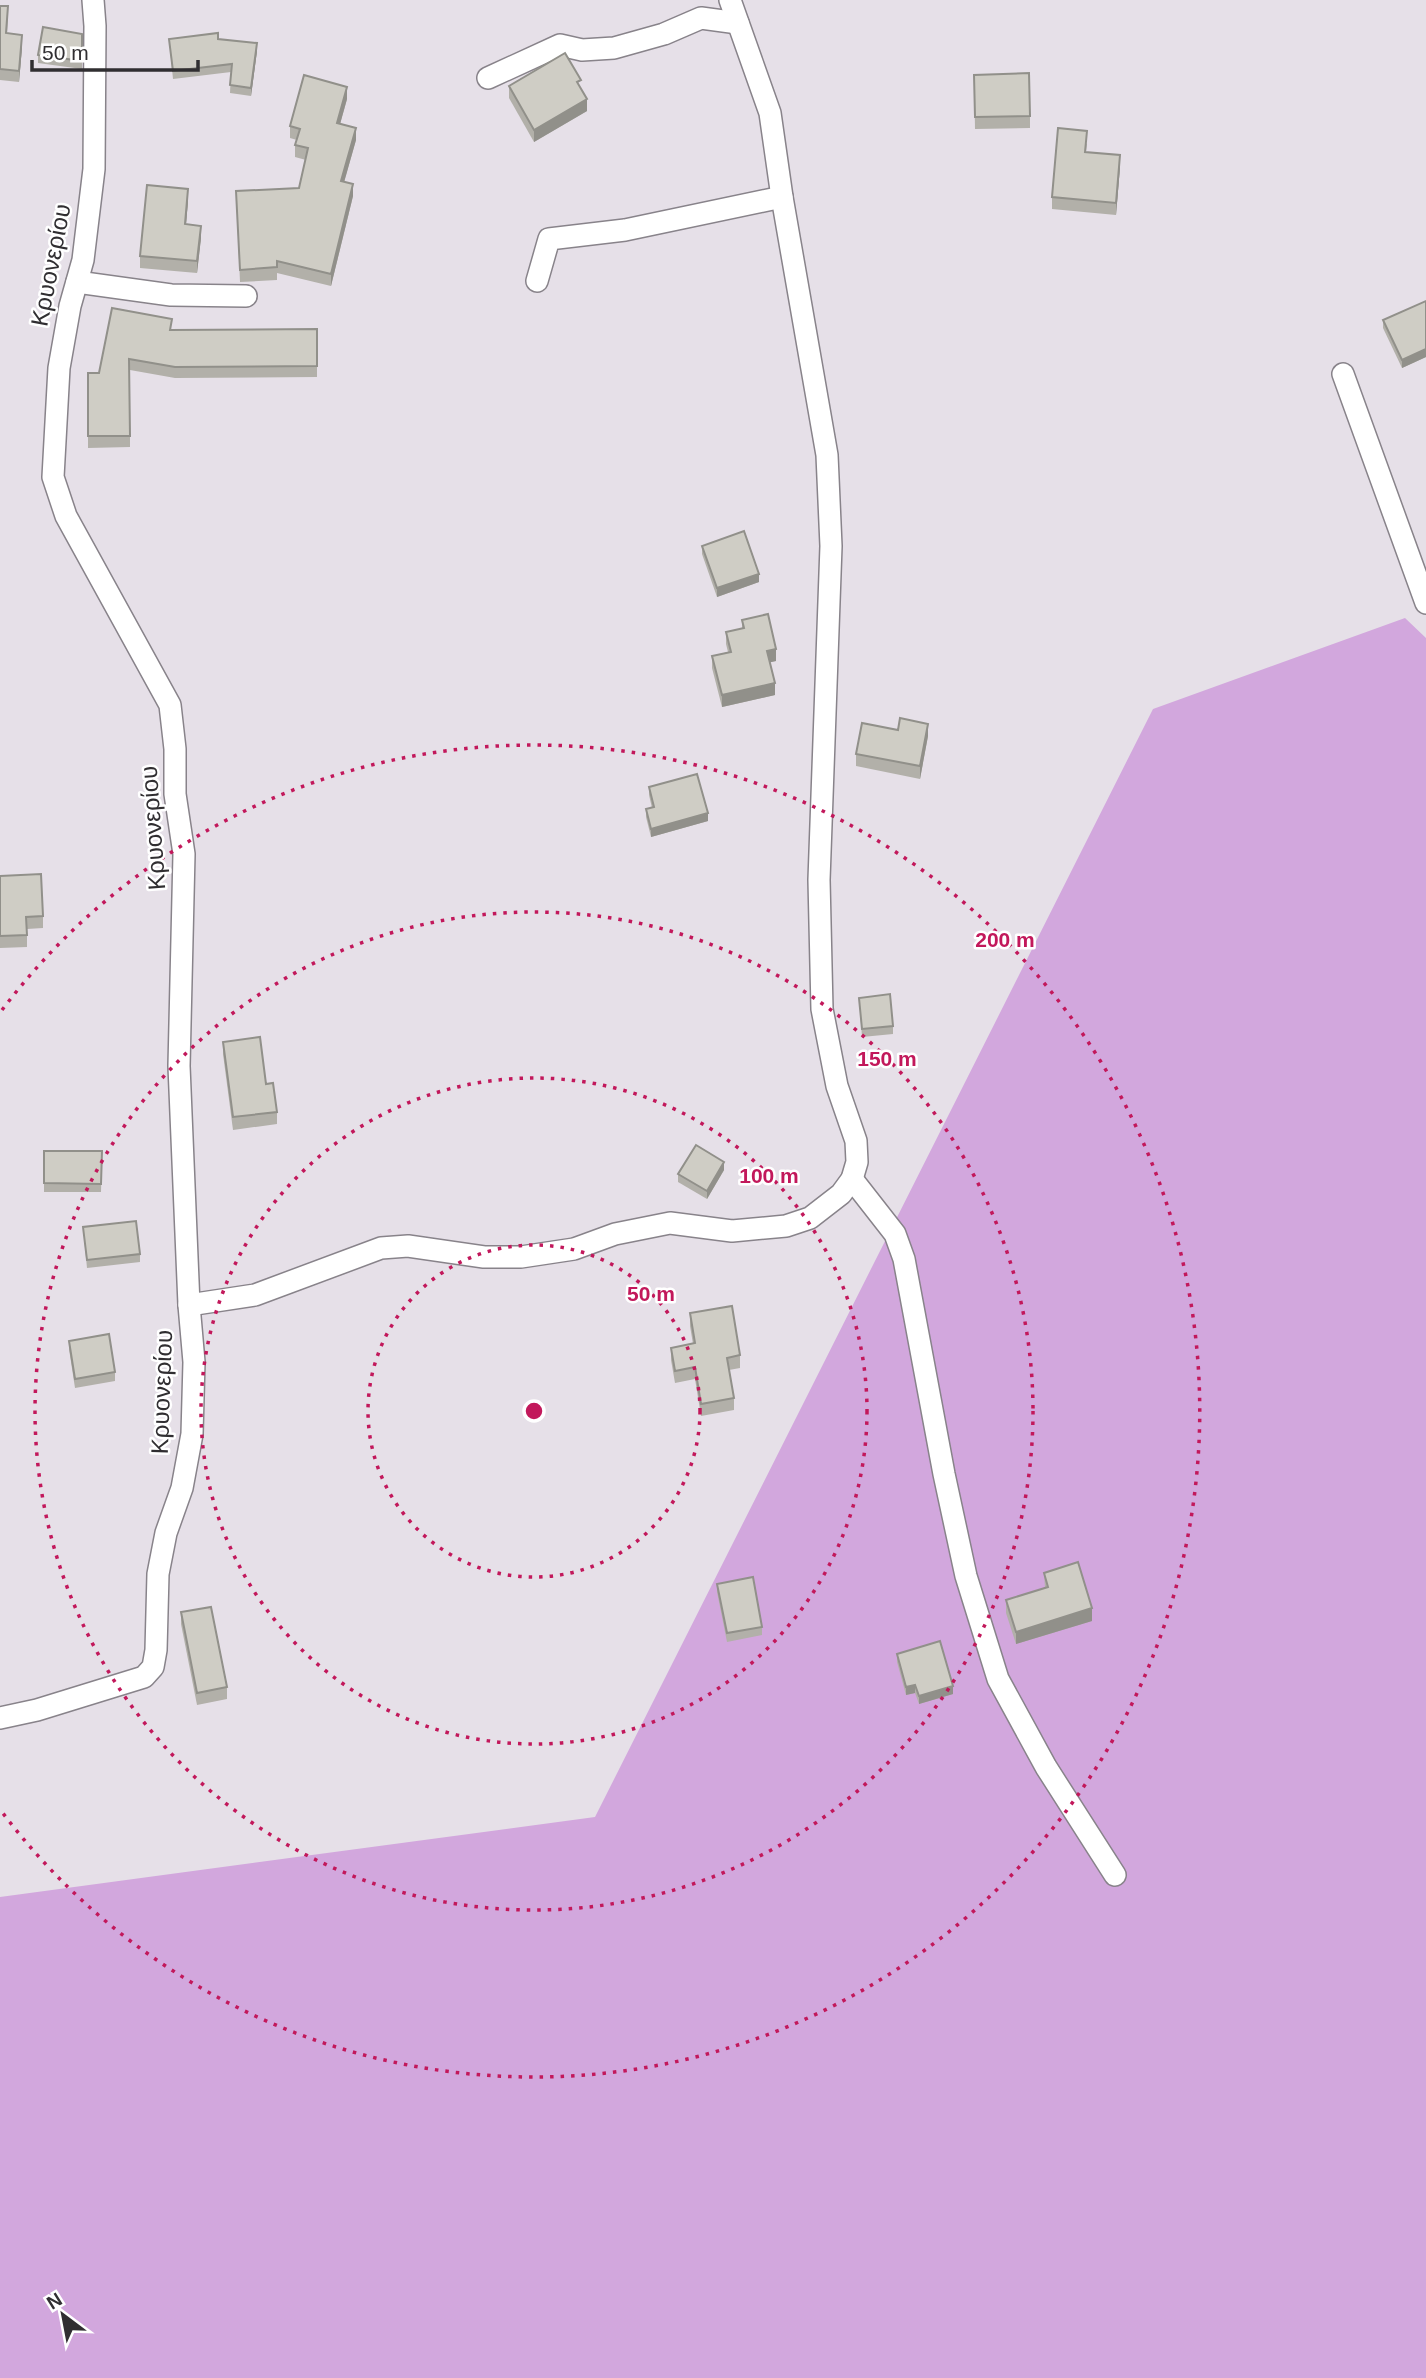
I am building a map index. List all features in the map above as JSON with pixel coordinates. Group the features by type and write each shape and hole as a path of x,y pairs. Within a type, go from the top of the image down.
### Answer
{"street":[{"name":"Κρυονερίου","path":"0,1718 37,1710 144,1677 153,1667 158,1574 166,1533 182,1488 191,1434 194,1362 189,1306 179,1066 184,854 175,794 175,749 170,705 66,516 53,477 59,368 70,306 83,260 94,169 93,0"},
{"path":"189,1306 255,1295 381,1248 408,1246 484,1257 521,1257 574,1249 615,1234 670,1223 732,1231 786,1226 810,1218 841,1194 852,1179 857,1162 856,1141 837,1086 822,1009 819,880 831,547 827,455 770,113 730,0"},
{"path":"488,78 560,45 582,50 614,48 664,34 701,18 738,23"},
{"path":"537,281 549,239 625,230 782,197"},
{"path":"77,282 171,295 246,296"},
{"path":"1343,374 1426,603"},
{"path":"852,1179 895,1234 904,1258 941,1463 966,1576 998,1679 1046,1766 1115,1875"}],"shaded area":[{"path":"1405,618 1426,638 1426,2378 0,2378 0,1897 595,1817 1153,709"}],"building":[{"path":"0,6 8,6 6,33 22,35 19,71 0,69"},
{"path":"43,27 82,34 82,61 38,55"},
{"path":"218,33 218,39 257,43 251,88 230,85 232,64 173,71 169,39"},
{"path":"565,53 581,80 577,82 587,99 534,130 509,86"},
{"path":"1029,73 1030,116 975,117 974,75"},
{"path":"304,75 347,87 337,123 356,128 341,181 353,184 331,274 277,261 277,267 240,270 236,191 299,188 308,148 295,145 300,129 290,126"},
{"path":"1058,128 1087,131 1085,152 1120,155 1116,203 1052,197"},
{"path":"147,185 188,189 185,224 201,226 197,261 140,256"},
{"path":"1426,301 1426,349 1402,360 1383,320"},
{"path":"112,308 172,319 170,330 317,329 317,366 175,367 129,359 130,436 88,436 88,373 99,373"},
{"path":"744,531 759,574 717,588 702,546"},
{"path":"768,614 776,649 767,651 775,683 722,695 712,656 731,652 726,632 744,628 742,620"},
{"path":"900,718 928,724 920,766 856,754 862,723 898,730"},
{"path":"697,774 708,813 651,829 646,809 654,807 649,787"},
{"path":"41,874 43,916 26,917 27,935 0,936 0,876"},
{"path":"890,994 893,1026 862,1029 859,998"},
{"path":"260,1037 266,1084 273,1083 277,1112 233,1117 223,1042"},
{"path":"696,1145 724,1162 707,1191 678,1174"},
{"path":"44,1151 102,1151 101,1184 44,1183"},
{"path":"136,1221 140,1254 87,1260 83,1227"},
{"path":"732,1306 740,1355 727,1358 734,1398 701,1404 695,1367 675,1371 671,1348 695,1343 690,1313"},
{"path":"109,1334 115,1372 75,1379 69,1341"},
{"path":"1078,1562 1092,1608 1016,1632 1006,1600 1048,1587 1044,1573"},
{"path":"753,1577 762,1627 727,1633 717,1584"},
{"path":"211,1607 227,1687 197,1693 181,1612"},
{"path":"940,1641 953,1686 919,1696 915,1685 906,1687 897,1654"}]}
